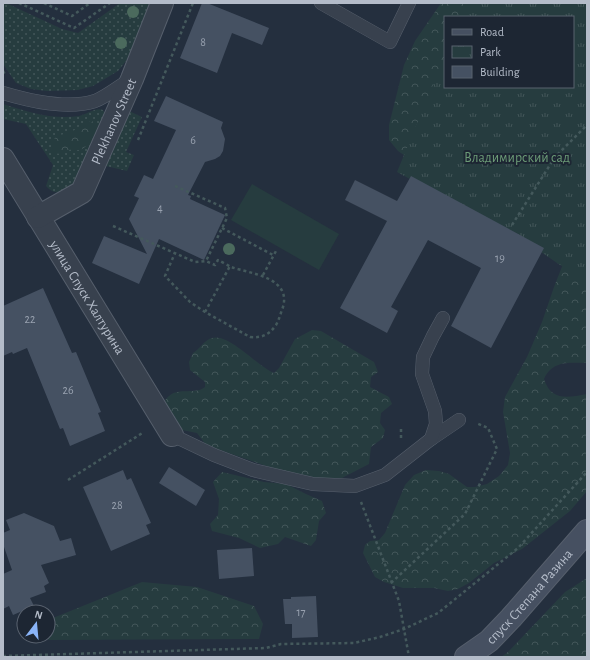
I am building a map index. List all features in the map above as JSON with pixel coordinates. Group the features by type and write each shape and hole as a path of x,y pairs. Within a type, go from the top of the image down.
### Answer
{"main road":[{"name":"спуск Степана Разина","path":"466,657 495,636 587,531"}],"street":[{"name":"Plekhanov Street","path":"38,217 82,192 132,79 162,3"},
{"name":"улица Спуск Халтурина","path":"3,159 168,428"}],"lane":[{"path":"321,3 390,42 409,3"},
{"path":"3,93 53,104 76,104 95,100 132,79"},
{"path":"431,439 436,424 436,417 422,374 423,357 443,318"},
{"path":"168,428 214,455 253,470 314,484 355,486 385,475 431,439 459,420"}],"path":[{"path":"19,3 74,28 110,3"},
{"path":"44,3 72,16 90,3"},
{"path":"138,140 193,3"},
{"path":"512,225 555,157 587,125"},
{"path":"175,186 225,208 227,218 206,261"},
{"path":"113,226 175,253 195,262 206,261 214,265 218,260 230,266 263,275 275,282 283,291 285,299 278,322 272,331 264,336 256,338 250,337 190,302 165,276 175,253"},
{"path":"222,228 273,256"},
{"path":"263,275 276,250"},
{"path":"205,312 230,266"},
{"path":"391,583 465,514 497,449 488,428 467,419 459,420"},
{"path":"68,480 168,428"},
{"path":"3,656 266,648 281,644 354,642 380,637 438,613 518,548 587,472"},
{"path":"364,511 391,583 399,600 409,657"}],"green space":[{"path":"3,3 6,3 62,29 78,33 120,3 150,3 133,48 126,61 118,71 93,86 78,90 47,91 31,89 16,83 3,64"},
{"path":"441,3 587,3 587,363 562,364 552,368 544,379 547,386 555,394 566,397 587,394 587,491 570,511 522,549 494,563 469,583 458,589 448,591 434,588 403,588 384,582 375,577 363,553 365,545 370,541 379,540 385,533 405,485 414,475 426,470 439,471 449,474 467,487 475,487 487,484 499,476 508,465 510,453 503,412 505,397 527,357 542,322 563,264 398,151 389,140 389,125 404,65 415,41"},
{"name":"Владимирский сад","path":"467,3 587,3 587,279 560,265 531,245 397,172 444,58 444,88 574,88 574,16 461,16"},
{"path":"3,104 31,112 60,117 79,116 94,110 103,110 105,114 74,183 71,186 64,191 56,192 46,186 53,165 26,124 3,119"},
{"path":"129,111 142,117 126,152 134,155 127,171 106,166"},
{"path":"91,121 97,123 97,130 88,145 80,150 69,150 56,154 54,153 52,142 57,136 72,132 85,122"},
{"path":"252,184 339,234 319,270 231,220"},
{"path":"312,330 321,331 374,362 378,372 371,377 370,387 389,397 392,404 381,413 380,423 385,430 383,438 371,447 369,464 342,478 311,478 275,469 206,445 197,433 177,429 163,403 173,393 182,391 197,391 205,387 205,382 190,370 189,362 193,353 207,341 212,338 226,340 274,373 279,368 295,339"},
{"path":"222,472 264,482 286,484 322,501 326,513 319,521 316,540 311,546 285,537 278,544 260,548 239,538 212,531 210,524 218,515 219,499 213,482"},
{"path":"587,578 587,657 501,657 508,652 565,592"},
{"path":"142,582 197,587 254,606 263,624 259,639 56,640 56,617"}],"building":[{"path":"202,3 207,3 269,28 262,45 232,33 217,73 180,58"},
{"path":"166,96 223,122 221,128 225,139 223,151 220,156 205,162 188,195 191,196 190,199 225,215 204,260 159,239 139,284 92,263 104,236 147,254 129,219 139,198 134,196 144,175 153,179 176,130 154,121"},
{"path":"411,176 544,248 491,348 451,326 481,268 428,240 391,307 398,311 387,333 340,308 387,221 345,200 355,180 397,201"},
{"path":"43,288 72,353 76,352 101,412 98,413 105,431 70,446 63,428 60,429 27,348 13,354 12,352 3,356 3,306"},
{"path":"169,467 205,490 196,506 159,483"},
{"path":"123,470 127,480 131,478 151,523 146,525 150,534 111,551 83,487"},
{"path":"24,513 54,526 60,541 71,538 76,555 41,565 49,583 44,586 46,592 30,598 33,604 16,604 16,614 13,615 9,606 3,609 3,574 12,570 3,544 3,533 10,530 6,520"},
{"path":"252,548 254,576 219,579 217,550"},
{"path":"316,596 318,637 292,638 292,624 285,624 283,599 291,599 291,597"}]}
